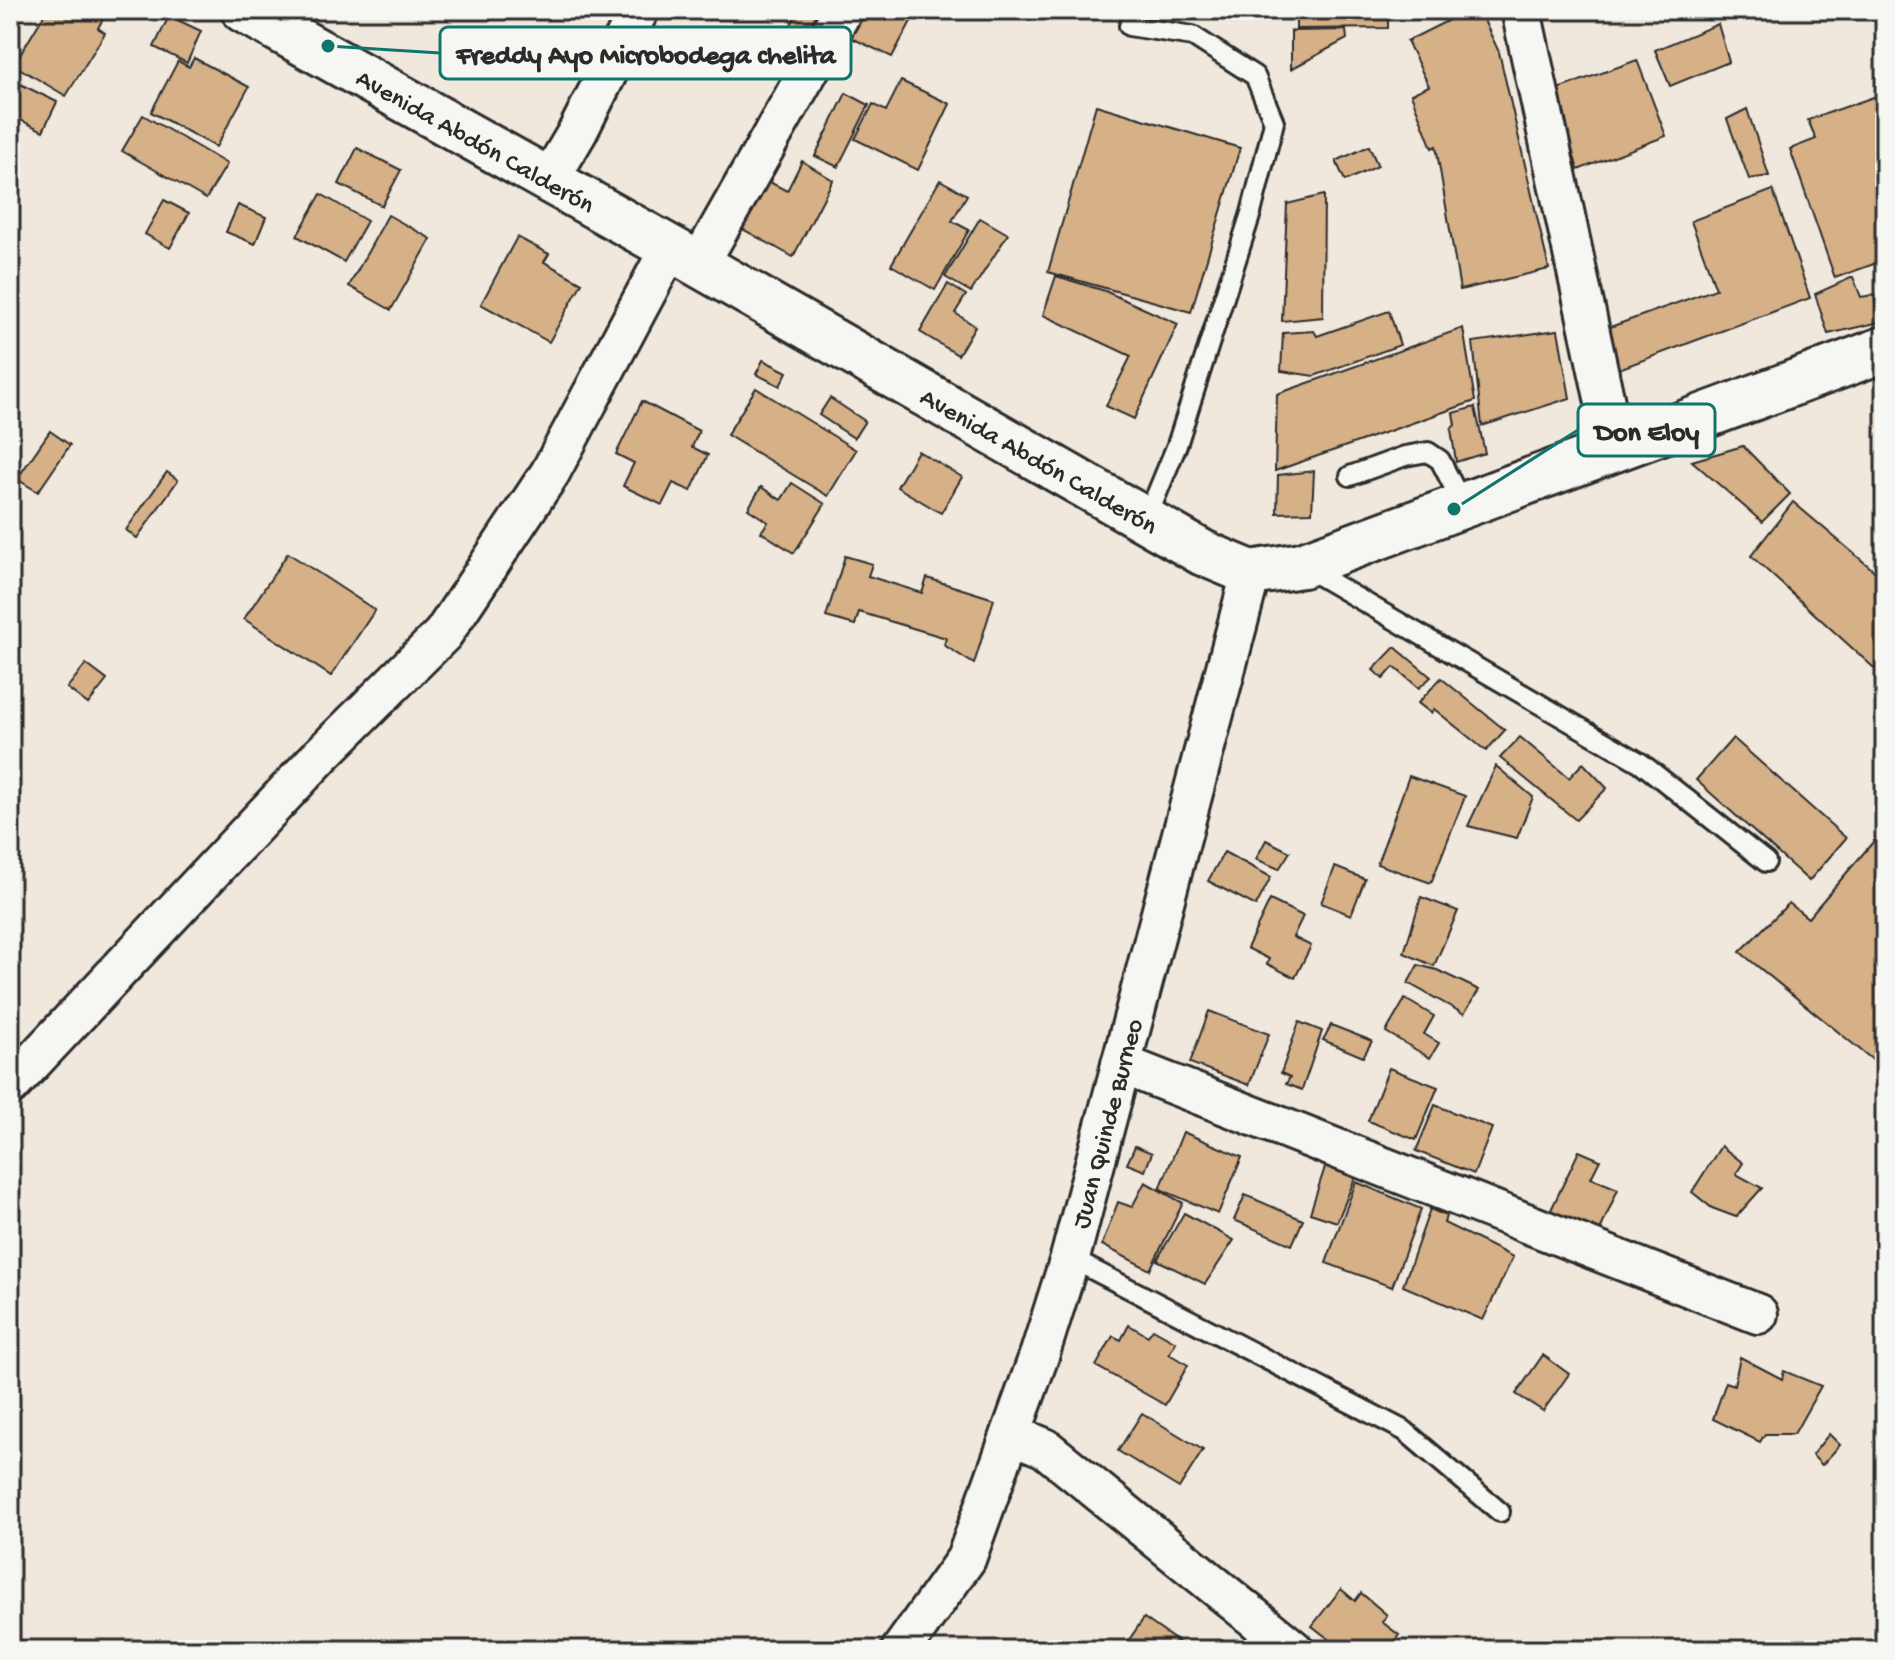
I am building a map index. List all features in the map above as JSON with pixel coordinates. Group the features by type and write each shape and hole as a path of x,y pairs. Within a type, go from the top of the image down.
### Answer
{"street":[{"name":"Avenida Abdón Calderón","path":"244,10 685,256 1203,553 1251,573"},
{"path":"549,180 578,131 639,10"},
{"path":"10,1086 321,755 443,634 550,473 843,10"},
{"path":"1521,10 1615,449"},
{"path":"1251,573 1302,565 1885,349"},
{"name":"Juan Quinde Burneo","path":"901,1650 966,1559 1070,1258 1251,573"},
{"path":"1121,1064 1758,1314"},
{"path":"1011,1434 1045,1448 1294,1650"}],"lane":[{"path":"1129,26 1193,36 1255,76 1274,122 1251,213 1177,445 1146,520"},
{"path":"1350,476 1405,456 1428,452 1440,460 1463,505"},
{"path":"1302,565 1641,763 1766,862"},
{"path":"1070,1258 1405,1431 1500,1512"}],"building":[{"path":"47,10 108,10 98,28 105,33 66,96 14,65"},
{"path":"799,10 808,10 822,17 788,78 768,66"},
{"path":"854,10 917,10 892,57 841,33"},
{"path":"1296,10 1388,10 1388,28 1296,29"},
{"path":"1469,10 1479,10 1499,52 1549,269 1460,290 1436,146 1432,148 1411,94 1429,86 1407,41"},
{"path":"169,16 201,31 187,63 154,47"},
{"path":"1718,24 1729,62 1670,86 1655,50"},
{"path":"1346,30 1347,39 1291,69 1291,31"},
{"path":"194,58 249,87 216,147 151,112 178,61 189,67"},
{"path":"1637,60 1666,136 1578,170 1555,90"},
{"path":"12,80 57,102 43,131 10,115"},
{"path":"901,81 950,104 918,170 855,139 873,104 886,111"},
{"path":"846,93 869,105 838,167 815,156"},
{"path":"1885,93 1885,260 1835,278 1790,149 1816,139 1808,120"},
{"path":"1096,105 1240,148 1191,312 1048,272"},
{"path":"1747,109 1769,176 1749,179 1727,119"},
{"path":"143,115 227,164 206,199 122,151"},
{"path":"1369,146 1378,166 1345,181 1336,161"},
{"path":"357,148 401,170 382,206 339,184"},
{"path":"802,161 833,180 793,257 732,223 756,175 787,191"},
{"path":"940,180 967,195 952,221 969,230 935,290 891,265"},
{"path":"1773,190 1810,298 1611,372 1602,330 1716,289 1691,221"},
{"path":"321,194 367,221 344,262 297,236"},
{"path":"1324,195 1323,317 1282,321 1287,204"},
{"path":"164,200 189,213 170,248 145,234"},
{"path":"238,205 266,217 255,244 226,232"},
{"path":"388,215 431,239 391,310 349,286"},
{"path":"980,218 1008,234 971,292 945,277"},
{"path":"517,237 549,254 544,262 582,283 549,342 481,304"},
{"path":"1056,276 1105,291 1178,324 1134,419 1106,406 1131,356 1043,315"},
{"path":"1853,277 1861,297 1874,295 1880,322 1828,334 1815,294"},
{"path":"948,284 966,295 955,313 975,326 958,355 920,332"},
{"path":"1389,311 1400,345 1314,376 1281,371 1283,333 1314,331 1317,336"},
{"path":"1463,328 1475,401 1275,471 1277,394"},
{"path":"1558,330 1570,398 1482,426 1473,342"},
{"path":"763,360 787,372 780,386 756,374"},
{"path":"756,388 856,450 828,496 727,435"},
{"path":"830,398 865,421 854,438 819,415"},
{"path":"642,401 699,431 692,447 708,455 691,491 673,483 662,505 623,486 634,463 616,454"},
{"path":"1475,407 1485,453 1456,462 1451,429 1455,425 1453,413"},
{"path":"50,431 70,445 38,492 17,479"},
{"path":"1743,446 1790,494 1762,522 1692,461"},
{"path":"918,451 962,477 941,513 897,487"},
{"path":"1314,471 1312,512 1277,513 1278,475"},
{"path":"167,472 178,480 137,538 126,530"},
{"path":"792,483 825,504 794,553 761,532 768,522 748,509 761,487 781,500"},
{"path":"1793,502 1885,580 1885,678 1751,556"},
{"path":"288,553 375,610 331,676 244,619"},
{"path":"845,556 872,564 868,576 922,593 927,578 994,599 974,664 944,645 946,638 859,612 855,625 826,617"},
{"path":"1395,647 1431,677 1419,688 1394,667 1383,679 1373,670"},
{"path":"86,664 107,680 88,704 67,688"},
{"path":"1441,678 1505,730 1486,751 1434,709 1431,713 1418,703"},
{"path":"1520,737 1569,778 1583,763 1607,788 1576,820 1500,758"},
{"path":"1733,738 1846,838 1809,881 1696,780"},
{"path":"1496,766 1533,797 1517,838 1468,826"},
{"path":"1409,776 1465,796 1431,883 1377,864"},
{"path":"1885,828 1885,1070 1740,952 1789,903 1808,918"},
{"path":"1266,840 1290,852 1279,869 1256,859"},
{"path":"1224,852 1271,877 1256,906 1208,881"},
{"path":"1335,867 1365,879 1351,915 1321,903"},
{"path":"1421,897 1458,911 1434,966 1404,953"},
{"path":"1270,900 1303,916 1293,937 1311,946 1295,978 1267,964 1269,959 1247,948"},
{"path":"1418,965 1437,970 1479,990 1464,1014 1408,983"},
{"path":"1405,999 1434,1016 1424,1034 1439,1043 1430,1058 1386,1032"},
{"path":"1209,1011 1269,1034 1249,1085 1190,1063"},
{"path":"1299,1022 1322,1031 1302,1090 1286,1084 1290,1077 1281,1073"},
{"path":"1331,1025 1372,1041 1363,1057 1323,1040"},
{"path":"1389,1068 1438,1087 1416,1140 1368,1121"},
{"path":"1435,1105 1492,1128 1474,1174 1416,1151"},
{"path":"1183,1132 1242,1157 1218,1214 1160,1189"},
{"path":"1135,1146 1152,1153 1145,1171 1127,1164"},
{"path":"1721,1146 1743,1163 1736,1174 1762,1188 1736,1217 1712,1208 1692,1192"},
{"path":"1579,1151 1600,1160 1591,1178 1618,1189 1599,1233 1550,1212"},
{"path":"1326,1164 1356,1176 1337,1222 1310,1213"},
{"path":"1145,1182 1183,1203 1150,1270 1102,1245 1118,1202 1132,1207"},
{"path":"1356,1182 1421,1209 1392,1287 1326,1263"},
{"path":"1245,1195 1303,1220 1292,1245 1234,1220"},
{"path":"1430,1209 1446,1216 1444,1223 1513,1257 1483,1320 1403,1286"},
{"path":"1184,1213 1234,1240 1205,1284 1157,1260"},
{"path":"1129,1325 1148,1336 1153,1329 1176,1342 1169,1354 1188,1365 1165,1405 1096,1366 1113,1336 1121,1340"},
{"path":"1543,1355 1569,1374 1543,1411 1516,1394"},
{"path":"1740,1357 1782,1379 1784,1371 1821,1386 1794,1434 1765,1434 1760,1442 1713,1419 1726,1382 1734,1385"},
{"path":"1142,1413 1203,1450 1179,1488 1118,1451"},
{"path":"1829,1434 1840,1445 1822,1465 1812,1455"},
{"path":"1341,1589 1355,1601 1361,1593 1387,1615 1382,1622 1399,1635 1387,1650 1343,1650 1312,1626"},
{"path":"1144,1618 1188,1649 1122,1650"}],"place":[{"name":"Freddy Ayo Microbodega chelita","path":"328,46"},
{"name":"Don Eloy","path":"1454,509"}]}
